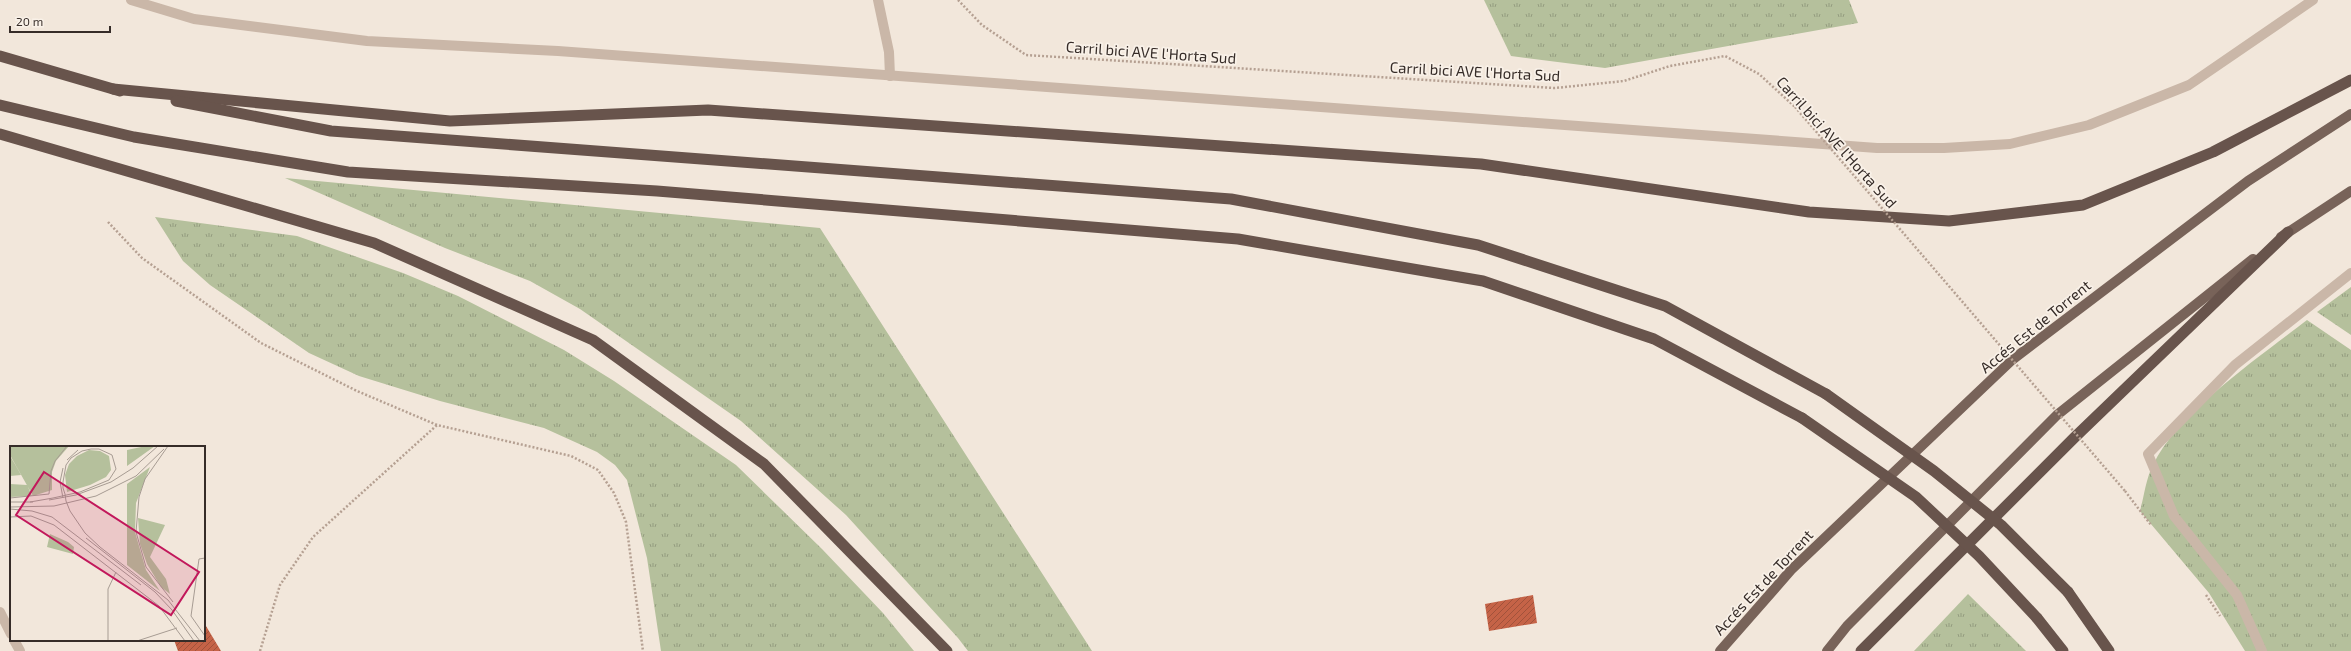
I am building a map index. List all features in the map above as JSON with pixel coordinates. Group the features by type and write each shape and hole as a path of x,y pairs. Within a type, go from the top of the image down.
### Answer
{"highway":[{"path":"0,56 113,89 331,131 1231,198 1478,245 1658,303 1826,394 1934,471 2001,525 2068,592 2109,651"},
{"path":"113,89 450,120 708,110 1481,164 1809,212 1949,220 2083,205 2213,152 2351,80"},
{"path":"0,105 134,137 348,172 657,191 1238,239 1483,281 1654,339 1802,418 1916,497 1979,556 2037,618 2063,651"},
{"path":"0,134 374,243 593,340 764,464 947,651"},
{"path":"1861,651 2075,437 2288,232"}],"main road":[{"name":"Accés Est de Torrent","path":"1720,651 1791,570 2012,360 2248,181 2351,114"},
{"path":"1827,651 1847,626 2057,415 2288,232 2351,191"}],"street":[{"path":"131,0 194,19 368,41 558,51 1877,148 1944,148 2010,144 2089,125 2189,85 2312,0"},
{"path":"878,0 889,52 890,76"},
{"path":"2262,651 2237,595 2174,516 2148,454 2235,364 2351,274"},
{"path":"0,612 10,632"},
{"path":"15,641 20,651"}],"path":[{"name":"Carril bici AVE l'Horta Sud","path":"958,0 982,25 1026,55 1555,88 1624,81 1670,66 1725,56 1760,74 1795,107 2125,491"},
{"path":"108,222 142,258 261,344 357,391 437,425 571,456 598,470 614,493 626,522 643,651"},
{"path":"260,651 280,585 313,538 437,425"}],"green space":[{"path":"1484,0 1849,0 1858,23 1605,68 1511,56"},
{"path":"285,178 820,228 1092,651 968,651 958,638 846,515 741,421 580,309 530,281 445,248"},
{"path":"155,217 297,236 403,273 458,296 564,350 614,381 736,465 822,549 883,613 914,651 661,651 647,558 627,480 615,465 597,452 544,428 440,401 359,376 309,353 210,285 183,261"},
{"path":"2351,287 2351,335 2317,312"},
{"path":"2307,320 2351,350 2351,651 2245,651 2209,593 2140,511 2153,465 2165,445 2181,425 2222,386"},
{"path":"1968,594 2026,651 1914,651"}],"building":[{"path":"1533,595 1537,623 1489,631 1485,604"},
{"path":"205,626 221,651 178,651 174,641 205,641"}]}
